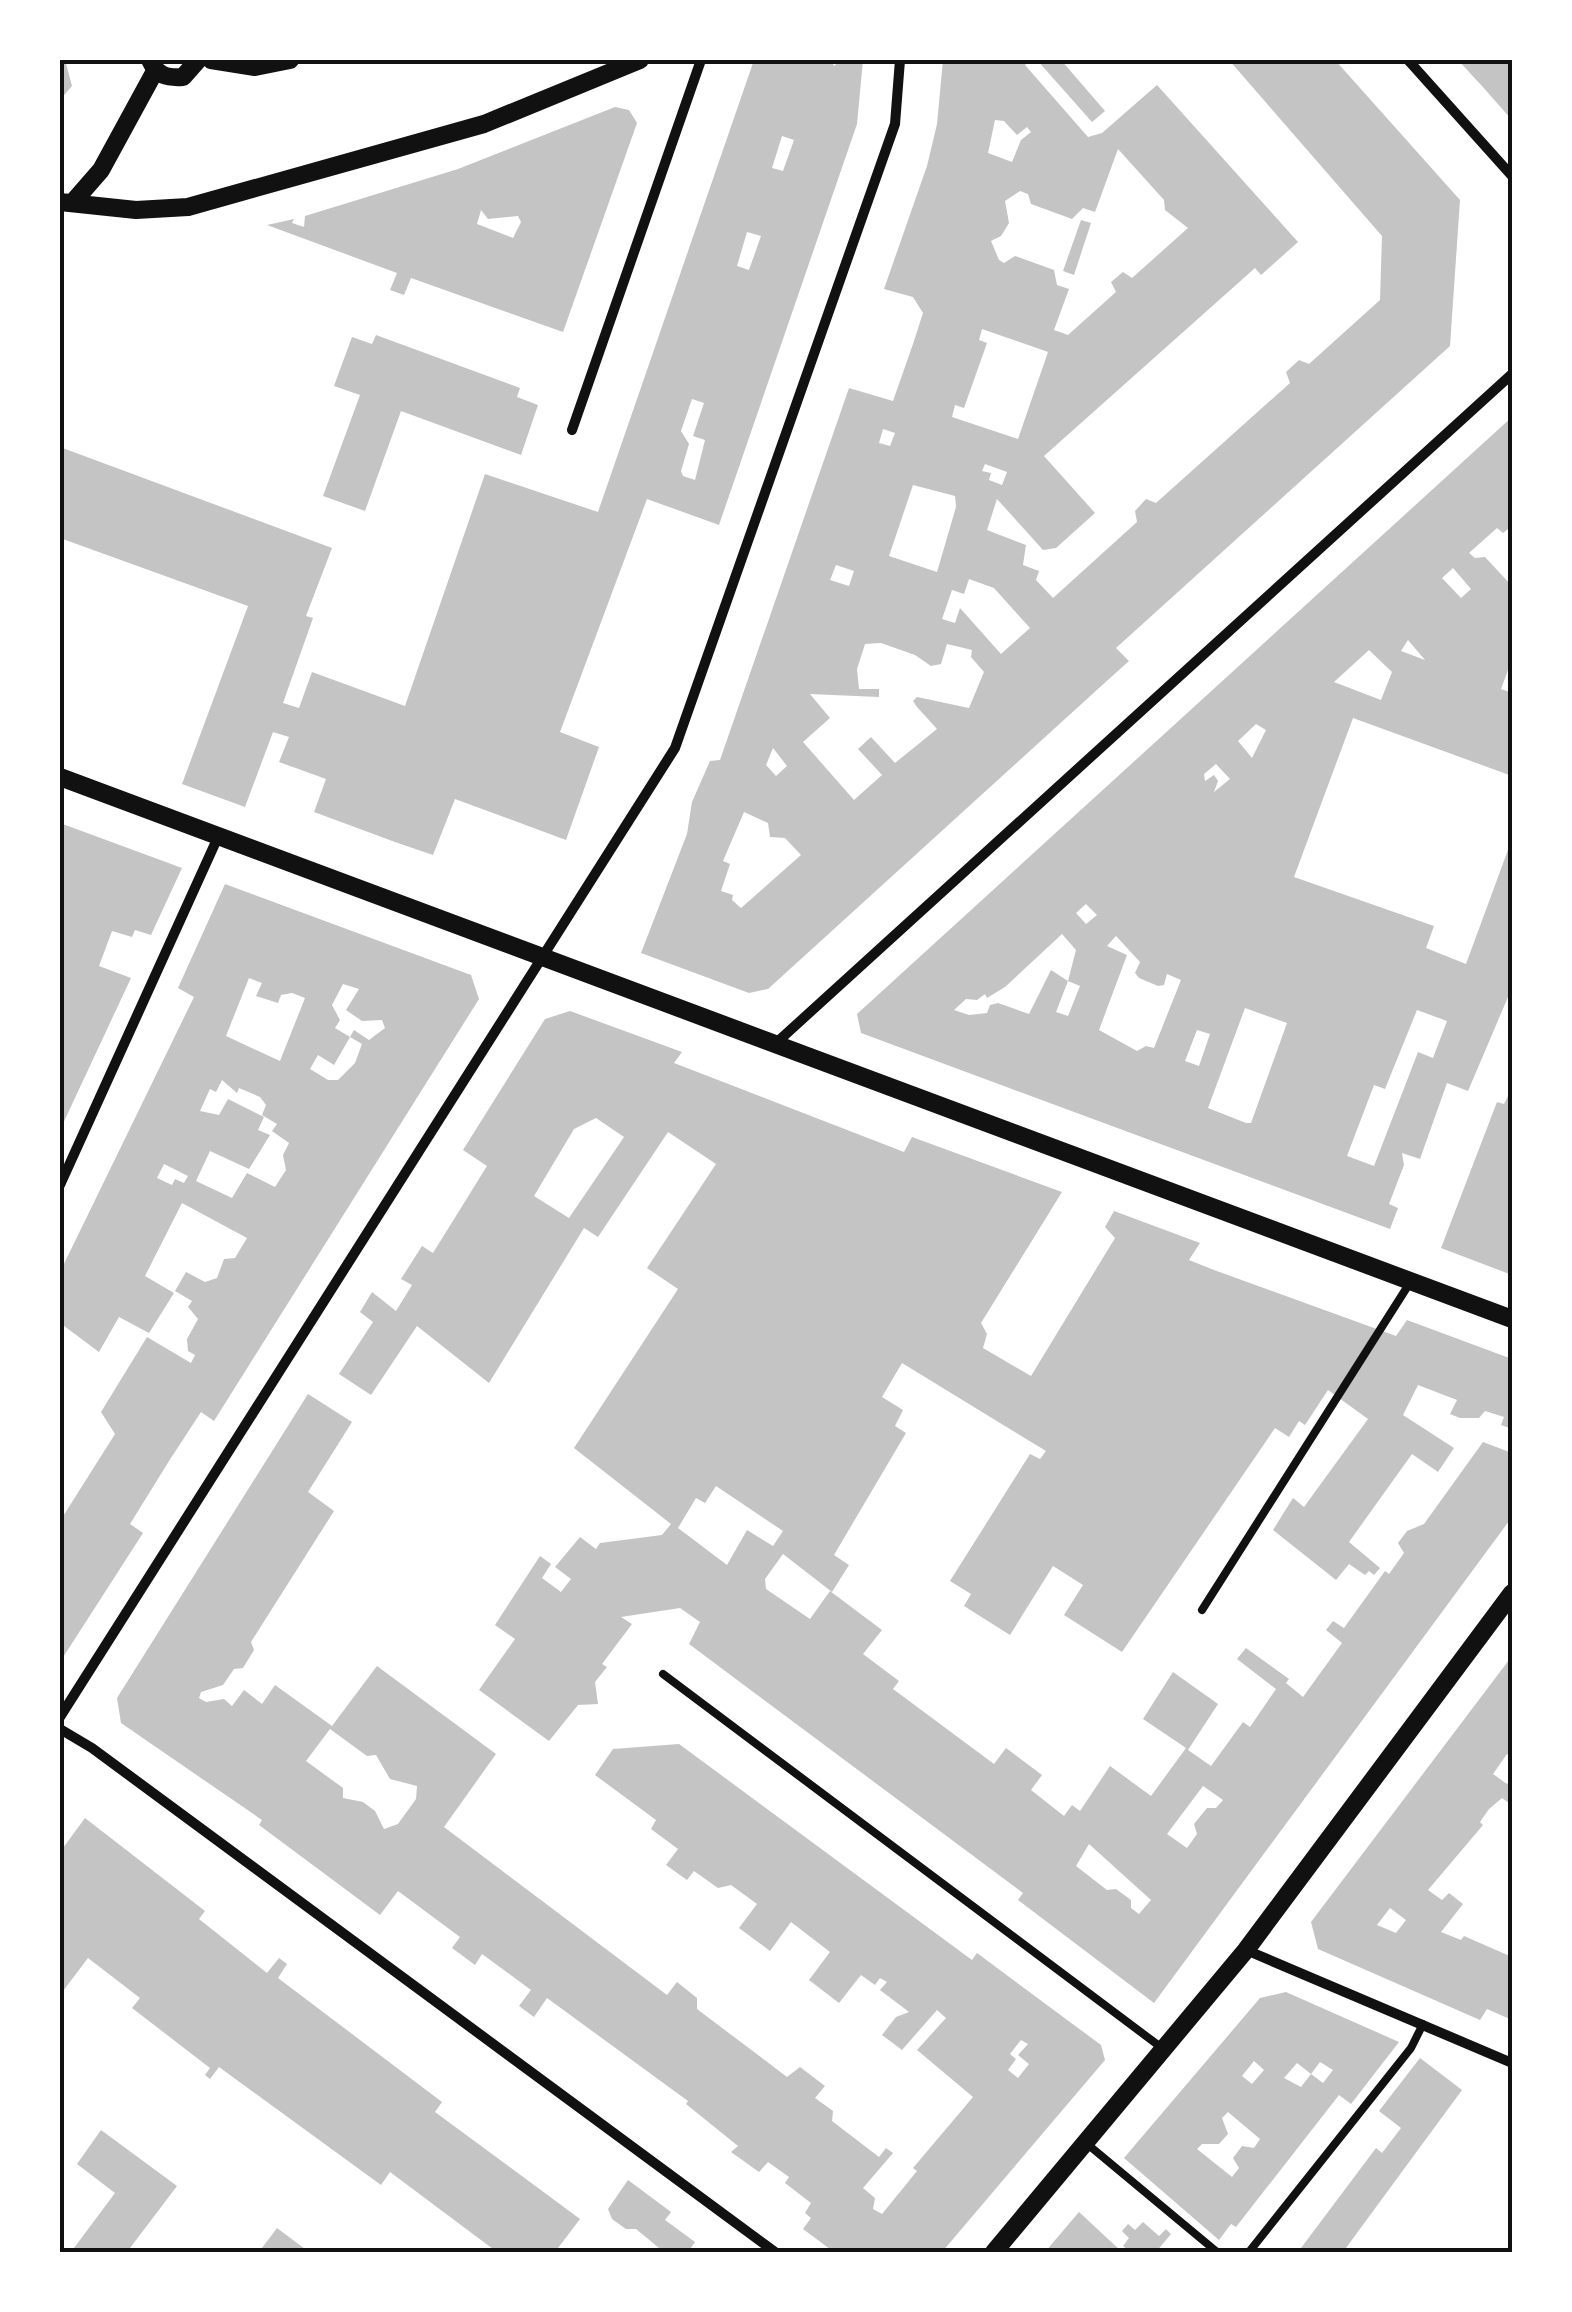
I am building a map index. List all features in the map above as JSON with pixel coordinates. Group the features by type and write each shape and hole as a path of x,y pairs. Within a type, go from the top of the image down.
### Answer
{"street":[{"path":"67,202 101,170 152,65 168,78 183,77 198,60"},
{"path":"211,60 255,67 290,60"},
{"path":"67,202 136,210 188,207 484,124 640,60"},
{"path":"572,430 702,60"},
{"path":"60,1716 675,748 896,124 900,60"},
{"path":"1408,60 1512,176"},
{"path":"775,1044 1512,374"},
{"path":"60,777 547,955 1512,1319"},
{"path":"60,1185 218,837"},
{"path":"994,2252 1246,1950 1512,1593"},
{"path":"60,1729 92,1748 776,2252"},
{"path":"1246,1950 1512,2063"}],"lane":[{"path":"1202,1610 1411,1282"},
{"path":"663,1674 1165,2051"},
{"path":"1249,2252 1411,2048 1423,2024"},
{"path":"1086,2142 1217,2252"}],"building":[{"path":"60,60 65,60 72,86 60,100"},
{"path":"754,60 831,60 834,66 841,60 863,60 857,124 719,525 647,499 560,732 599,747 566,840 455,799 433,855 395,842 314,812 326,779 279,762 289,737 273,732 245,807 182,784 248,606 60,538 60,447 332,548 306,616 313,618 283,703 299,708 312,672 405,706 485,474 598,512","holes":["782,136 794,140 783,171 772,168","747,232 761,236 749,270 737,266","692,399 704,403 693,436 705,440 695,480 683,476 681,471 689,444 681,431"]},
{"path":"943,60 1030,60 1025,65 1088,137 1102,133 1157,85 1298,242 1261,275 1255,268 1044,456 1095,513 1056,548 1043,550 997,499 987,530 1026,545 1023,565 1039,571 1036,580 1053,598 1137,522 1135,511 1146,499 1156,503 1290,383 1286,372 1299,360 1309,364 1380,300 1382,236 1229,60 1335,60 1460,200 1450,346 1116,648 1129,661 768,989 749,993 641,953 687,834 692,802 710,761 720,760 849,388 893,401 923,313 913,297 884,289 927,166 937,124","holes":["995,120 1004,121 1017,135 1027,127 1031,132 1021,140 1012,162 988,153","1118,149 1164,200 1165,210 1188,228 1132,278 1123,272 1111,282 1116,292 1068,335 1054,330 1069,289 1057,285 1054,270 1015,256 1004,263 991,241 1001,236 1009,223 1005,201 1020,191 1028,194 1031,204 1072,219 1083,208 1095,212","982,329 1048,352 1018,439 952,417 955,405 964,408 987,343 979,340","883,429 895,433 890,446 879,443","985,464 1007,472 1002,485 989,480 991,473 982,471","913,485 955,496 956,507 937,572 889,556","836,565 854,571 849,586 830,580","969,579 994,588 1030,628 1001,654 960,608 955,623 942,619 952,590 964,594","881,643 915,655 931,666 941,664 947,644 972,650 971,657 984,672 969,708 917,697 913,701 937,729 895,763 871,737 858,749 882,775 854,800 803,742 830,718 810,694 879,697 879,689 859,689 857,669 865,644","773,748 787,766 776,776 766,765","744,812 768,823 770,837 785,838 801,855 741,908 732,900 733,895 721,891 730,864 723,861"]},
{"path":"1037,60 1061,60 1105,111 1092,122"},
{"path":"1458,60 1512,60 1512,120 1482,86"},
{"path":"615,107 629,110 637,123 563,332 411,278 404,295 390,290 397,273 267,225 294,219 292,223 304,227 305,216 458,169","holes":["481,210 488,219 518,216 521,222 513,238 477,224"]},
{"path":"1081,220 1091,223 1074,275 1063,271"},
{"path":"376,335 520,388 517,397 538,405 521,455 401,411 365,511 323,496 360,395 334,386 352,337 372,344"},
{"path":"1512,417 1512,526 1503,533 1497,528 1469,553 1475,558 1485,557 1512,586 1512,659 1501,689 1512,693 1512,776 1353,718 1294,877 1434,926 1426,948 1466,964 1512,839 1512,999 1508,997 1468,1091 1447,1083 1420,1159 1402,1153 1404,1165 1389,1204 1398,1208 1390,1229 861,1033 857,1014","holes":["1453,568 1471,589 1461,598 1442,578","1408,640 1425,660 1401,651","1369,650 1392,672 1381,700 1334,682","1256,724 1266,730 1252,758 1238,741","1216,764 1230,779 1214,792 1218,781 1214,775 1205,781 1204,774","1086,904 1097,915 1086,924 1076,913","1062,934 1076,950 1068,981 1051,970 1029,1014 998,1003 990,1005 987,1013 969,1015 954,1010 966,999 977,1000 985,994 987,998 1005,987","1116,936 1140,962 1135,973 1139,978 1158,986 1164,985 1167,974 1181,980 1154,1048 1146,1046 1137,1051 1099,1030 1127,955 1107,946","1068,981 1080,986 1068,1016 1056,1012","1245,1008 1287,1023 1251,1123 1208,1108","1417,1010 1447,1021 1433,1058 1418,1052 1374,1166 1347,1156 1374,1085 1385,1089","1197,1030 1210,1034 1199,1066 1185,1061"]},
{"path":"60,823 182,868 151,935 135,930 132,937 112,931 99,966 131,978 60,1130"},
{"path":"225,884 471,975 479,999 214,1421 201,1412 169,1461 130,1524 143,1533 60,1662 60,1521 115,1434 101,1412 147,1337 191,1363 195,1355 188,1351 187,1339 198,1319 188,1307 192,1301 175,1291 186,1272 205,1282 217,1278 224,1259 235,1258 247,1238 182,1203 145,1276 174,1293 149,1333 119,1317 99,1352 60,1323 60,1272 194,997 178,988","holes":["249,978 262,983 256,996 278,1003 281,995 292,993 305,998 280,1061 226,1036","343,984 359,989 346,1010 362,1021 382,1020 385,1028 369,1040 354,1030 350,1037 335,1028 340,1020 332,1005","350,1037 362,1044 355,1063 338,1080 328,1080 310,1069 318,1055 334,1065","222,1080 237,1093 239,1088 260,1097 266,1105 262,1115 277,1124 272,1131 289,1143 283,1155 286,1170 275,1187 247,1173 232,1198 196,1181 210,1151 249,1169 270,1135 258,1130 264,1117 228,1099 219,1115 200,1111 210,1089 216,1092","164,1164 188,1176 184,1183 175,1179 172,1185 157,1178"]},
{"path":"570,1011 682,1052 674,1063 904,1152 912,1137 1062,1192 981,1323 987,1334 983,1348 1031,1376 1115,1238 1105,1227 1114,1211 1200,1243 1189,1260 1214,1270 1396,1336 1407,1320 1512,1359 1512,1429 1501,1425 1504,1417 1485,1411 1479,1418 1450,1414 1457,1400 1418,1385 1403,1415 1454,1448 1438,1472 1412,1454 1349,1542 1380,1568 1374,1575 1369,1571 1365,1575 1349,1564 1336,1580 1273,1530 1293,1498 1304,1507 1368,1419 1328,1390 1305,1425 1299,1421 1289,1437 1275,1428 1122,1652 1064,1615 1083,1585 1053,1566 1010,1635 964,1606 971,1594 950,1581 1030,1454 1040,1459 1046,1451 902,1363 882,1397 903,1410 895,1426 906,1433 834,1555 849,1565 832,1592 783,1554 765,1579 766,1589 810,1619 830,1591 882,1630 863,1654 899,1681 893,1689 994,1764 1006,1748 1042,1775 1031,1790 1064,1816 1072,1805 1080,1811 1110,1766 1151,1796 1186,1748 1143,1719 1173,1672 1218,1704 1188,1750 1211,1766 1243,1722 1250,1727 1276,1689 1237,1659 1246,1648 1289,1679 1286,1683 1303,1697 1342,1643 1326,1630 1333,1621 1344,1628 1385,1571 1389,1574 1404,1553 1398,1543 1407,1531 1424,1524 1483,1442 1512,1453 1512,1517 1154,2003 1018,1900 1023,1893 689,1644 700,1622 680,1608 621,1617 632,1624 602,1664 607,1667 595,1682 598,1704 578,1705 549,1741 479,1690 515,1639 495,1625 540,1556 551,1564 542,1578 561,1592 571,1579 555,1567 580,1537 596,1549 600,1543 662,1535 671,1524 574,1448 678,1289 647,1268 716,1164 668,1132 598,1237 584,1228 489,1383 417,1326 371,1395 339,1374 373,1322 360,1312 372,1292 396,1311 412,1285 401,1279 422,1246 433,1253 487,1166 463,1150 545,1019","holes":["596,1118 624,1137 569,1218 534,1196 574,1129","716,1486 783,1531 773,1546 747,1530 727,1565 678,1528 696,1498 705,1503","1203,1786 1223,1800 1216,1808 1207,1808 1194,1824 1197,1834 1187,1848 1167,1834","1089,1844 1151,1900 1139,1914 1131,1908 1131,1900 1116,1889 1107,1890 1076,1866"]},
{"path":"1512,1088 1509,1213 1512,1275 1441,1248 1497,1102 1504,1104"},
{"path":"308,1394 352,1422 308,1492 334,1511 251,1642 254,1650 243,1668 234,1669 223,1685 201,1692 199,1698 206,1702 224,1699 232,1706 244,1690 262,1704 275,1685 332,1726 377,1666 496,1754 444,1827 667,1995 677,1982 697,1998 697,2009 787,2077 800,2067 825,2086 815,2098 833,2111 832,2121 879,2157 886,2148 893,2153 863,2188 875,2198 873,2209 882,2214 917,2171 913,2168 973,2097 917,2050 946,2018 937,2010 902,2050 882,2035 896,2017 909,2012 880,1990 887,1982 880,1978 875,1985 861,1975 839,2003 809,1980 830,1952 791,1922 770,1951 739,1928 757,1904 731,1885 718,1888 694,1871 687,1880 666,1865 678,1849 651,1829 656,1820 595,1775 613,1749 679,1744 972,1960 977,1953 1101,2045 1105,2060 942,2252 834,2252 803,2229 811,2218 805,2213 811,2203 785,2183 789,2177 768,2162 759,2172 731,2152 738,2146 686,2104 688,2101 547,1998 534,2017 519,2006 531,1990 482,1954 475,1965 452,1948 460,1937 398,1891 380,1915 259,1825 262,1820 121,1723 117,1698","holes":["330,1729 367,1756 376,1755 390,1779 417,1786 416,1799 398,1824 384,1829 375,1811 363,1802 343,1798 343,1788 306,1761","1021,2040 1028,2044 1018,2055 1029,2064 1018,2078 1008,2070 1016,2059 1010,2054"]},
{"path":"1512,1656 1512,1758 1507,1754 1493,1774 1507,1784 1512,1778 1512,1805 1502,1798 1489,1809 1480,1822 1483,1825 1428,1890 1442,1900 1449,1893 1463,1904 1441,1932 1461,1940 1464,1936 1512,1957 1512,2020 1487,2009 1480,2020 1318,1949 1311,1922","holes":["1390,1908 1406,1920 1396,1933 1377,1925"]},
{"path":"85,1818 205,1911 199,1919 267,1973 279,1958 287,1964 278,1978 442,2102 435,2112 580,2219 555,2252 497,2252 390,2172 381,2185 219,2067 210,2079 205,2075 210,2068 132,2008 140,1998 88,1958 60,1995 60,1852"},
{"path":"1286,1992 1399,2042 1351,2104 1339,2095 1236,2227 1231,2224 1219,2240 1124,2158 1260,1998","holes":["1254,2061 1264,2070 1252,2084 1242,2076","1320,2062 1333,2070 1323,2083 1311,2074","1297,2063 1311,2074 1301,2087 1284,2078","1228,2112 1260,2139 1254,2148 1242,2146 1233,2158 1239,2168 1232,2177 1197,2149 1202,2144 1219,2144 1228,2134 1222,2118"]},
{"path":"1420,2058 1462,2090 1343,2252 1298,2252 1376,2148 1382,2153 1401,2128 1379,2111"},
{"path":"101,2130 177,2186 127,2252 71,2252 115,2193 77,2164"},
{"path":"628,2180 671,2212 665,2220 695,2242 688,2252 664,2252 636,2229 626,2229 612,2219 608,2209"},
{"path":"1079,2212 1122,2252 1045,2252"},
{"path":"1143,2222 1159,2236 1166,2229 1171,2234 1156,2252 1130,2252 1123,2246 1129,2238 1122,2231 1128,2224 1135,2230"},
{"path":"277,2228 309,2252 259,2252"}]}
